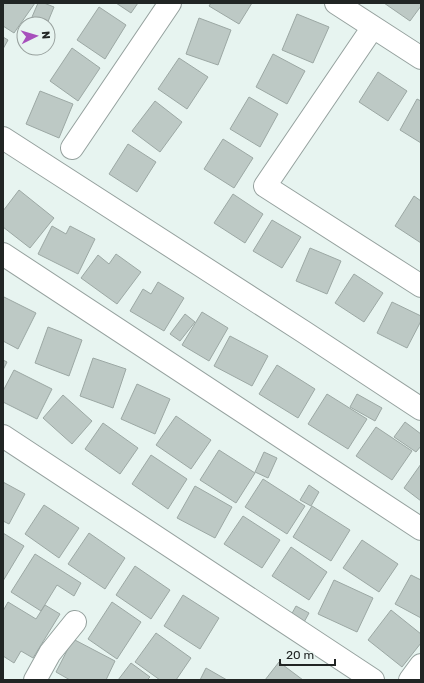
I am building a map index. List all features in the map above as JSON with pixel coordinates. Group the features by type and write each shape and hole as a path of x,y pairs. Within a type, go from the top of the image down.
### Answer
{"street":[{"path":"72,148 170,3"},
{"path":"336,3 421,58"},
{"path":"373,27 264,186 421,286"},
{"path":"3,138 421,409"},
{"path":"3,254 421,529"},
{"path":"3,436 373,680"},
{"path":"35,680 50,653 75,622"},
{"path":"410,680 421,665"}],"building":[{"path":"3,3 35,3 26,16 16,16 16,30 14,33 3,26"},
{"path":"38,3 44,3 54,7 50,16 32,16"},
{"path":"116,3 138,3 131,13"},
{"path":"211,3 252,3 239,24 209,6"},
{"path":"384,3 421,3 421,6 410,21"},
{"path":"99,7 126,25 105,59 77,40"},
{"path":"297,14 329,27 313,63 282,50"},
{"path":"199,18 231,30 218,65 186,54"},
{"path":"3,37 8,40 3,49"},
{"path":"72,48 100,68 78,101 50,81"},
{"path":"273,54 305,71 287,104 256,87"},
{"path":"179,58 208,77 187,109 158,89"},
{"path":"378,72 407,91 388,121 359,102"},
{"path":"40,91 73,104 59,138 26,124"},
{"path":"249,97 278,114 260,147 230,129"},
{"path":"417,99 421,101 421,143 400,130"},
{"path":"155,101 182,122 160,152 132,131"},
{"path":"223,139 253,158 234,188 204,169"},
{"path":"128,144 156,162 137,192 109,174"},
{"path":"19,190 54,218 30,248 3,227 3,211"},
{"path":"233,194 263,214 245,243 214,223"},
{"path":"414,196 421,201 421,243 395,226"},
{"path":"272,220 301,237 282,268 253,251"},
{"path":"52,226 66,234 70,226 95,239 78,274 38,254"},
{"path":"310,248 341,261 327,294 296,281"},
{"path":"116,254 141,272 117,304 81,278 98,255 109,264"},
{"path":"354,274 383,293 364,322 335,303"},
{"path":"158,282 184,298 164,331 130,311 143,289 151,294"},
{"path":"4,297 36,313 18,349 3,341"},
{"path":"392,302 421,316 421,321 407,348 377,333"},
{"path":"202,312 228,328 209,361 182,345"},
{"path":"185,314 195,322 180,341 170,334"},
{"path":"48,327 82,340 69,376 35,363"},
{"path":"230,336 268,356 252,386 214,366"},
{"path":"93,358 126,369 113,408 80,396"},
{"path":"3,360 7,362 3,370"},
{"path":"277,365 315,389 298,418 259,394"},
{"path":"14,370 52,389 37,419 3,402 3,391"},
{"path":"137,384 170,399 155,434 121,419"},
{"path":"327,394 367,419 348,449 308,424"},
{"path":"357,394 382,408 375,421 350,407"},
{"path":"63,395 92,421 72,444 43,418"},
{"path":"176,416 211,440 191,469 156,445"},
{"path":"405,422 421,434 421,446 416,452 394,437"},
{"path":"103,423 138,448 120,474 85,449"},
{"path":"376,427 412,451 392,480 356,456"},
{"path":"219,450 255,473 236,503 200,480"},
{"path":"264,452 277,458 268,478 255,472"},
{"path":"151,455 187,479 168,509 132,484"},
{"path":"421,464 421,501 404,488"},
{"path":"263,479 305,506 287,534 245,507"},
{"path":"3,482 25,494 9,524 3,521"},
{"path":"309,485 319,492 311,506 300,500"},
{"path":"195,486 232,507 215,538 177,518"},
{"path":"44,505 79,528 59,558 25,534"},
{"path":"312,506 350,530 331,561 293,537"},
{"path":"243,516 280,540 262,568 224,544"},
{"path":"3,533 24,546 3,581"},
{"path":"89,533 125,558 105,589 68,564"},
{"path":"362,540 398,564 379,592 343,568"},
{"path":"291,547 327,572 309,600 272,576"},
{"path":"35,554 81,583 74,596 57,585 41,611 11,592"},
{"path":"135,566 170,590 151,619 116,595"},
{"path":"411,575 421,580 421,618 395,604"},
{"path":"334,580 373,598 357,632 318,614"},
{"path":"183,595 219,618 200,649 164,626"},
{"path":"8,602 36,619 45,605 60,614 33,658 21,651 14,663 3,656 3,611"},
{"path":"112,602 141,622 117,659 88,639"},
{"path":"296,606 309,613 303,624 290,617"},
{"path":"391,610 421,634 421,643 402,667 368,640"},
{"path":"156,633 191,658 176,680 160,680 135,662"},
{"path":"73,639 115,661 106,680 70,680 56,672"},
{"path":"279,662 303,680 265,680"},
{"path":"131,663 150,677 147,680 118,680"},
{"path":"206,668 227,680 200,680"}]}
